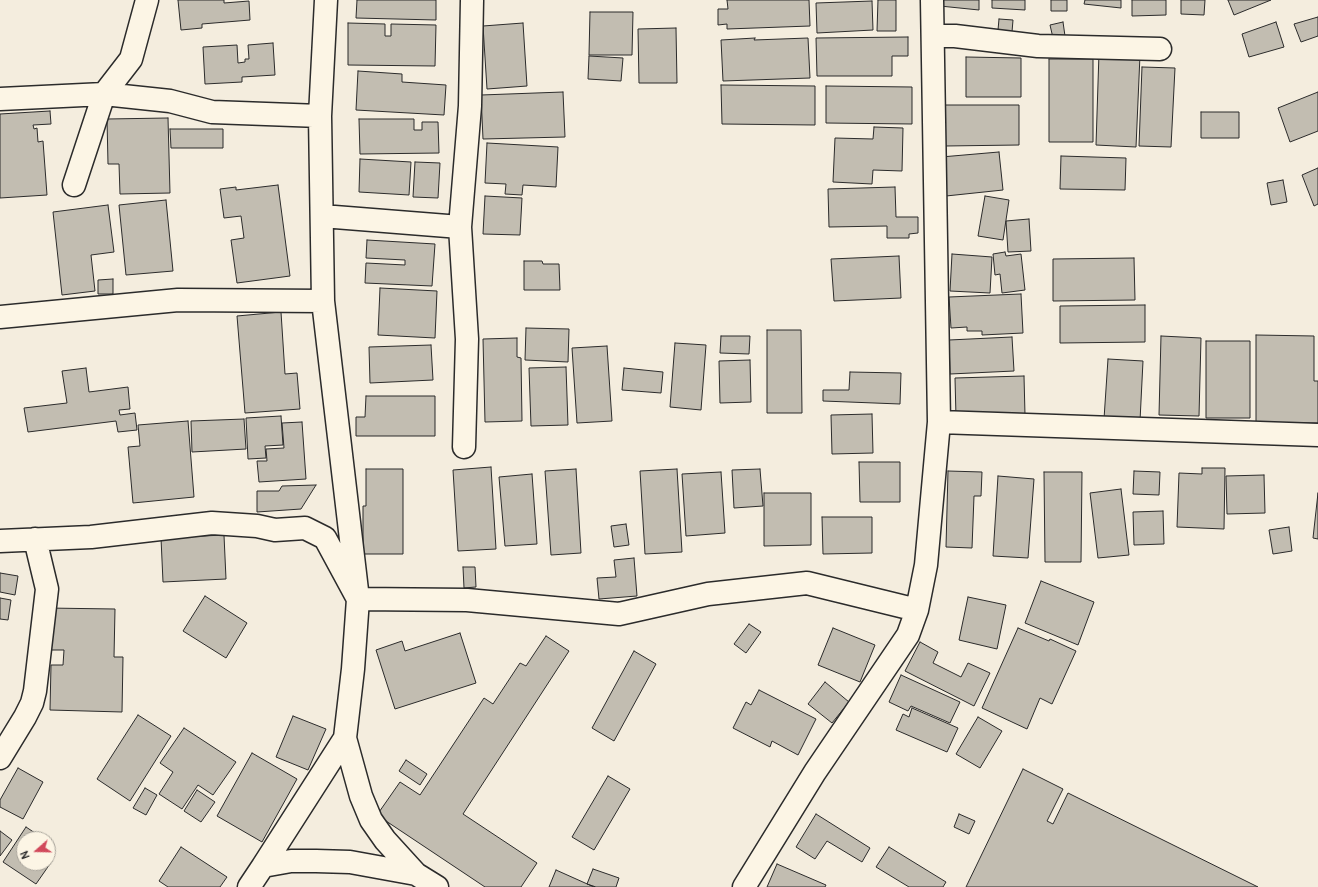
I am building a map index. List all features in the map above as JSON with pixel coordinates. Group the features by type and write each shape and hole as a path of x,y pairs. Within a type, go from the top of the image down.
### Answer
{"street":[{"path":"74,185 104,94 131,58 147,0"},
{"path":"326,0 320,116 323,301 358,599 353,669 345,738 361,796 371,820 385,840 416,874 437,887"},
{"path":"464,447 467,340 460,227 470,106 472,0"},
{"path":"744,887 815,772 908,635 917,610 926,565 939,422 932,0"},
{"path":"933,36 955,36 1038,46 1160,49"},
{"path":"0,98 104,94 170,101 212,112 320,116"},
{"path":"322,216 460,227"},
{"path":"0,317 178,300 323,301"},
{"path":"939,422 1318,435"},
{"path":"0,541 91,537 212,523 257,526 275,530 305,528 325,538 358,599"},
{"path":"0,758 25,718 32,703 35,691 47,589 35,539"},
{"path":"358,599 467,600 620,614 708,594 807,583 917,610"},
{"path":"249,887 345,738"},
{"path":"263,866 291,861 350,862 416,874"}],"building":[{"path":"178,0 224,0 224,3 249,1 250,20 202,24 202,28 181,30"},
{"path":"357,0 436,0 436,20 356,18"},
{"path":"727,0 809,0 810,26 727,29 727,24 718,25 718,9 728,9"},
{"path":"878,0 896,0 896,31 877,31"},
{"path":"941,0 979,0 979,10 940,6"},
{"path":"992,0 1025,0 1025,10 992,8"},
{"path":"1051,0 1067,0 1067,11 1051,11"},
{"path":"1085,0 1121,0 1121,8 1084,4"},
{"path":"1132,0 1166,0 1166,15 1132,16"},
{"path":"1181,0 1205,0 1204,15 1181,14"},
{"path":"1228,0 1271,0 1234,15"},
{"path":"872,1 873,30 817,33 816,3"},
{"path":"590,12 633,12 632,55 589,55"},
{"path":"1318,17 1318,36 1301,42 1294,24"},
{"path":"999,19 1013,20 1012,32 998,30"},
{"path":"1063,22 1065,36 1053,38 1050,25"},
{"path":"1276,22 1284,47 1249,57 1242,34"},
{"path":"348,23 385,24 385,36 391,36 391,24 436,25 435,66 348,65"},
{"path":"523,23 527,86 487,89 483,26"},
{"path":"676,28 677,83 639,83 638,29"},
{"path":"908,37 908,56 892,56 892,76 817,76 816,38"},
{"path":"755,38 754,40 808,38 810,78 723,81 721,40"},
{"path":"273,43 275,75 242,77 242,82 205,84 203,47 237,45 238,63 245,62 245,59 249,59 248,45"},
{"path":"1099,53 1140,55 1136,147 1096,145"},
{"path":"589,56 623,58 621,81 588,79"},
{"path":"966,57 1021,58 1021,97 966,97"},
{"path":"1049,59 1093,59 1093,142 1049,142"},
{"path":"1142,67 1175,68 1171,147 1139,146"},
{"path":"358,71 402,74 402,82 446,85 444,115 356,110"},
{"path":"721,85 815,86 815,125 722,124"},
{"path":"826,86 912,87 912,124 826,123"},
{"path":"563,92 565,137 483,139 481,95"},
{"path":"1318,92 1318,131 1290,142 1278,108"},
{"path":"945,105 1019,105 1019,145 945,146"},
{"path":"50,111 51,124 33,125 34,129 37,128 38,142 43,141 47,195 0,198 0,114"},
{"path":"1201,112 1239,112 1239,138 1201,138"},
{"path":"168,118 170,193 120,194 119,164 108,164 107,119"},
{"path":"359,119 414,119 414,130 422,130 422,122 438,122 439,153 360,154"},
{"path":"874,127 903,128 902,171 873,170 872,184 833,182 835,138 873,139"},
{"path":"170,129 223,129 223,148 171,148"},
{"path":"487,143 558,147 556,187 523,185 522,195 505,194 506,184 485,183"},
{"path":"999,152 1003,190 946,196 941,157"},
{"path":"1061,156 1126,158 1125,190 1060,189"},
{"path":"360,159 411,162 409,195 359,192"},
{"path":"415,162 440,163 438,198 413,197"},
{"path":"1318,168 1318,204 1314,206 1302,175"},
{"path":"1283,180 1287,202 1271,205 1267,183"},
{"path":"278,185 290,276 237,283 231,240 244,238 241,216 224,218 220,189 236,187 236,190"},
{"path":"895,187 896,217 918,217 918,233 909,234 909,238 887,238 887,226 829,227 828,189"},
{"path":"485,196 522,198 520,235 483,234"},
{"path":"985,196 1009,200 1003,240 978,236"},
{"path":"166,200 173,271 126,275 119,205"},
{"path":"108,205 114,252 91,255 95,291 62,295 53,212"},
{"path":"1029,219 1031,251 1008,252 1006,221"},
{"path":"367,240 435,244 432,286 365,283 366,263 405,265 405,260 366,258"},
{"path":"1005,252 1006,256 1021,254 1025,290 1002,293 1000,274 995,275 993,254"},
{"path":"952,254 992,257 990,293 950,291"},
{"path":"899,256 901,298 834,301 831,259"},
{"path":"1134,258 1135,300 1053,301 1053,259"},
{"path":"524,261 542,261 543,264 559,264 560,290 524,290"},
{"path":"113,279 113,294 98,294 98,280"},
{"path":"380,288 437,291 435,338 378,335"},
{"path":"1021,294 1023,333 982,335 982,331 967,331 967,327 951,328 949,297"},
{"path":"1145,305 1145,342 1060,343 1060,306"},
{"path":"281,312 285,374 297,373 300,409 245,413 237,316"},
{"path":"526,328 569,329 568,362 525,360"},
{"path":"767,330 801,330 802,413 767,413"},
{"path":"1256,335 1314,336 1314,381 1318,381 1318,423 1256,423"},
{"path":"721,336 750,336 749,354 720,353"},
{"path":"1161,336 1201,338 1199,416 1159,415"},
{"path":"1012,337 1014,371 950,374 949,340"},
{"path":"517,338 517,357 521,358 522,421 485,422 483,339"},
{"path":"1206,341 1250,341 1250,418 1206,418"},
{"path":"675,343 706,345 701,410 670,407"},
{"path":"431,345 433,380 370,383 369,347"},
{"path":"607,346 612,421 577,423 572,348"},
{"path":"1108,359 1143,361 1140,421 1104,419"},
{"path":"750,360 751,402 720,403 719,361"},
{"path":"566,367 568,425 531,426 529,368"},
{"path":"86,368 89,392 128,387 130,409 119,410 120,415 135,413 137,430 118,432 116,421 28,432 24,408 67,403 62,371"},
{"path":"624,368 663,372 661,393 622,390"},
{"path":"850,372 901,373 900,404 823,401 823,390 849,390"},
{"path":"1024,376 1025,415 956,417 955,378"},
{"path":"366,396 435,396 435,436 356,436 356,417 365,417"},
{"path":"872,414 873,453 832,454 831,415"},
{"path":"281,416 283,445 265,446 266,458 248,459 246,418"},
{"path":"244,419 246,449 192,452 191,421"},
{"path":"188,421 194,497 133,503 128,447 140,446 138,425"},
{"path":"302,422 306,479 259,482 257,461 267,461 266,449 284,448 282,423"},
{"path":"859,462 900,462 900,502 860,502"},
{"path":"491,467 496,549 458,551 453,470"},
{"path":"1202,468 1225,468 1224,529 1177,527 1179,473 1202,474"},
{"path":"366,469 403,469 403,554 363,554 363,506 366,506"},
{"path":"576,469 581,553 551,555 545,471"},
{"path":"677,469 682,552 645,554 640,471"},
{"path":"760,469 763,506 734,508 732,470"},
{"path":"948,471 982,472 981,496 974,496 972,548 946,547"},
{"path":"1134,471 1160,472 1159,495 1133,494"},
{"path":"721,472 725,533 686,536 682,474"},
{"path":"1044,472 1082,472 1081,562 1045,562"},
{"path":"532,474 537,544 505,546 499,477"},
{"path":"1264,475 1265,513 1227,514 1226,476"},
{"path":"998,476 1034,479 1028,558 993,556"},
{"path":"316,485 301,509 257,512 257,491 279,491 282,486"},
{"path":"1121,489 1129,555 1098,558 1090,493"},
{"path":"764,493 811,493 811,545 764,546"},
{"path":"1318,493 1318,539 1313,538"},
{"path":"1163,511 1164,544 1134,545 1133,512"},
{"path":"822,517 872,517 872,553 823,554"},
{"path":"626,524 629,545 614,547 611,526"},
{"path":"1289,527 1292,551 1273,554 1269,530"},
{"path":"224,535 226,579 163,582 161,538"},
{"path":"634,558 637,596 599,599 597,578 616,577 614,560"},
{"path":"463,567 475,567 476,587 464,588"},
{"path":"0,573 18,576 15,595 0,592"},
{"path":"1041,581 1094,602 1078,645 1025,623"},
{"path":"205,596 247,623 226,658 183,631"},
{"path":"968,597 1006,605 997,649 959,640"},
{"path":"0,598 11,600 8,620 0,619"},
{"path":"46,608 115,609 114,657 123,657 122,712 50,710 51,665 63,665 64,650 45,650"},
{"path":"749,624 761,632 746,653 734,644"},
{"path":"833,628 875,645 860,682 818,665"},
{"path":"1018,628 1049,641 1050,639 1076,651 1052,704 1040,698 1027,729 982,708"},
{"path":"460,633 476,683 395,709 376,650 402,641 405,651"},
{"path":"546,636 569,651 463,814 537,863 521,887 485,887 377,815 400,782 420,795 484,698 493,704 520,663 526,666"},
{"path":"920,642 938,652 933,663 961,677 968,663 990,673 974,706 905,671"},
{"path":"634,651 656,664 614,741 592,728"},
{"path":"901,675 960,702 950,723 911,706 908,711 889,702"},
{"path":"825,682 849,702 832,723 808,704"},
{"path":"759,690 816,719 798,755 772,741 770,747 733,728 746,702 751,705"},
{"path":"912,708 958,728 947,752 896,730 903,714 909,717"},
{"path":"138,715 171,736 130,801 97,779"},
{"path":"293,716 326,729 308,770 276,757"},
{"path":"978,717 1002,731 980,768 956,754"},
{"path":"184,728 236,762 213,795 198,785 182,809 159,794 173,772 160,763"},
{"path":"252,753 297,779 262,842 217,816"},
{"path":"406,760 427,774 420,785 399,771"},
{"path":"18,768 43,782 23,819 0,807 0,800"},
{"path":"1023,769 1063,789 1047,821 1053,824 1068,793 1258,887 966,887"},
{"path":"608,776 630,789 594,850 572,837"},
{"path":"145,788 157,795 146,815 133,808"},
{"path":"197,790 215,802 201,822 184,811"},
{"path":"816,814 870,848 862,862 827,841 815,859 796,847"},
{"path":"959,814 975,821 969,834 954,827"},
{"path":"26,827 32,831 23,831"},
{"path":"0,831 12,840 0,856"},
{"path":"16,842 16,871 3,862"},
{"path":"181,847 227,877 220,887 168,887 159,881"},
{"path":"889,847 946,882 943,887 909,887 876,867"},
{"path":"777,864 826,885 825,887 767,887"},
{"path":"593,869 619,878 616,887 596,887 587,884"},
{"path":"556,870 594,887 549,887"},
{"path":"16,871 45,871 36,884"}]}
